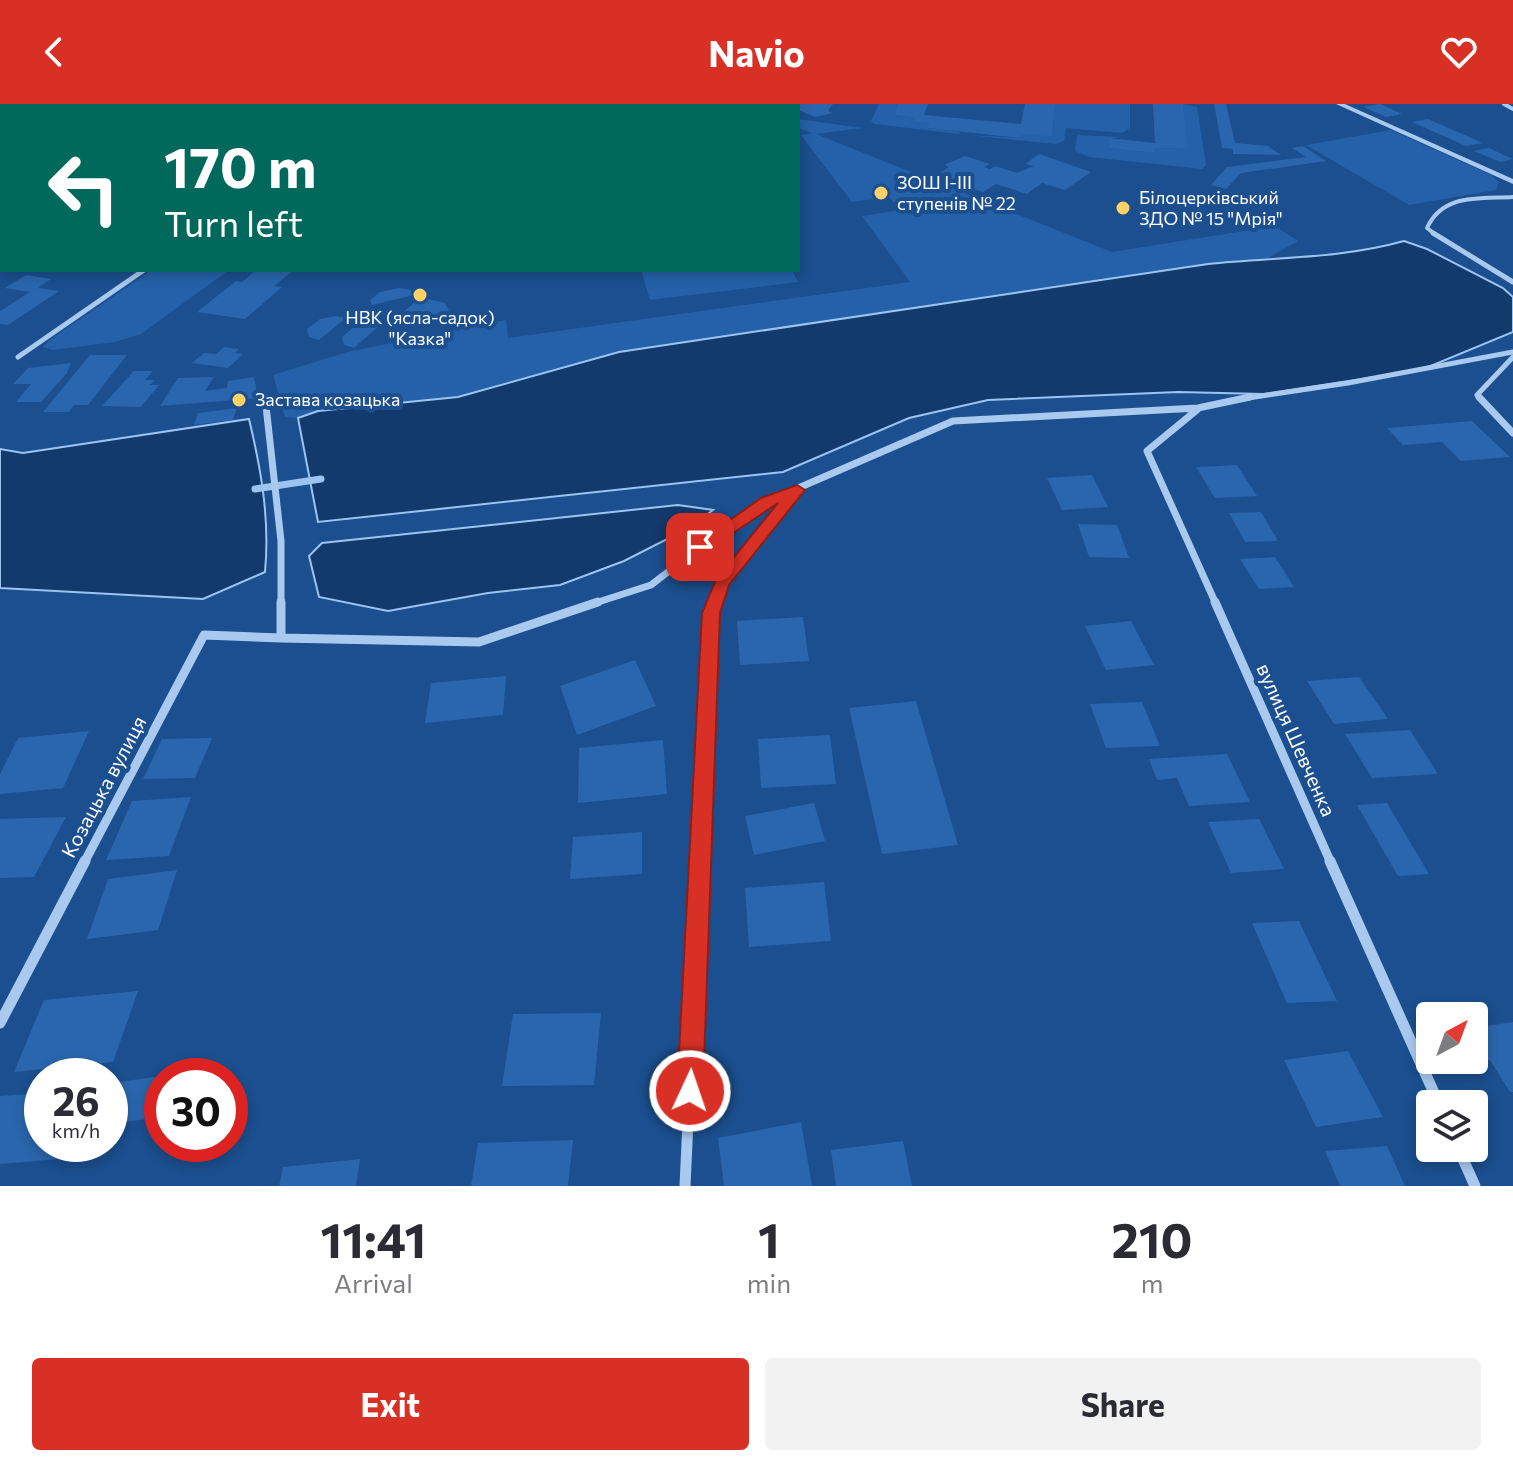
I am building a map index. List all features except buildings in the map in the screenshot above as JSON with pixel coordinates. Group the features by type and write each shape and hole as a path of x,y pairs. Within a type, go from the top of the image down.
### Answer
{"street":[{"path":"1339,104 1513,182"},
{"path":"1504,104 1513,109"},
{"path":"1513,197 1450,202 1438,208 1427,228 1457,250 1513,282"},
{"path":"18,357 141,272"},
{"path":"265,395 281,541 281,638 479,642 651,585 725,528 766,502 953,421 1198,408 1513,355"},
{"path":"1513,355 1477,395 1513,433"},
{"name":"вулиця Шевченка","path":"1198,408 1147,451 1433,1090"},
{"path":"685,1186 711,613 722,583 797,490"},
{"name":"Козацька вулиця","path":"0,1023 204,635 281,638"},
{"path":"1464,1162 1475,1186"}],"shaded area":[{"path":"879,104 898,104 894,115 929,123 928,128 960,132 874,124 871,121"},
{"path":"1055,104 1130,104 1130,128 1122,133 1066,128 1064,141 1055,144 968,135 1021,138 1022,135 1052,135"},
{"path":"1183,104 1197,107 1206,165 1202,169 1089,157 1075,151 1077,135 1121,137 1109,139 1109,148 1154,153 1154,148 1187,149"},
{"path":"800,119 862,128 816,134 1112,252 1275,226 1298,241 1268,258 620,352 458,397 318,411 298,418 285,417 273,375 347,352 506,320 508,338 910,282 862,216 900,210 889,197 852,202 801,135 812,133 800,129"},
{"path":"1391,130 1491,175 1499,182 1496,190 1409,205 1306,145"},
{"path":"1404,241 1427,249 1503,288 1513,297 1513,332 1421,370 1264,394 1178,392 988,400 909,418 783,472 318,522 298,418 318,411 458,397 619,352 1208,264 1331,254"},
{"path":"149,272 226,272 141,334 115,342 52,350 43,347"},
{"path":"642,272 793,272 798,282 650,300"},
{"path":"249,419 263,494 265,572 203,599 0,588 0,449 23,453"},
{"path":"678,505 713,510 691,527 624,561 560,585 488,593 388,611 319,597 309,556 322,543"}],"waterway":[{"path":"255,489 321,479"}],"place":[{"name":"ЗОШ І-ІІІ ступенів № 22","path":"881,193"},
{"name":"Білоцерківський ЗДО № 15 \"Мрія\"","path":"1123,208"},
{"name":"НВК (ясла-садок) \"Казка\"","path":"420,295"},
{"name":"Застава козацька","path":"239,400"}],"route":[{"path":"690,1091 711,613 722,583 797,490 766,502 700,547"}]}
